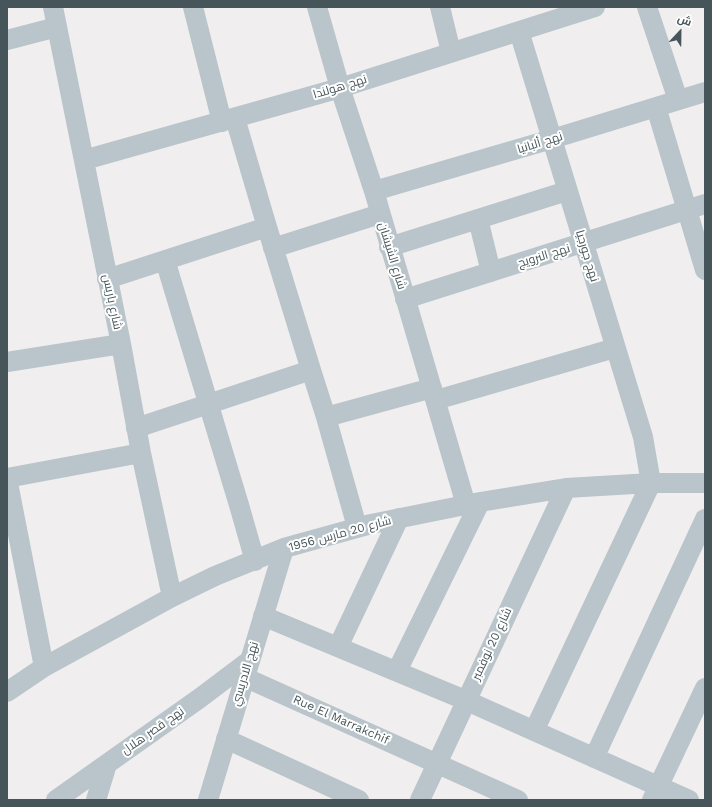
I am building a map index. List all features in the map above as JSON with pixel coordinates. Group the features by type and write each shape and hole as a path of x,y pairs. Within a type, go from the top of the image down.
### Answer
{"street":[{"name":"شارع باريس","path":"53,7 121,344 141,453 172,597"},
{"path":"193,7 229,120 267,226 326,417 357,527"},
{"name":"شارع الشيشان","path":"317,7 340,88 374,191 434,394 473,503"},
{"path":"440,7 451,52"},
{"name":"نهج هولندا","path":"84,160 340,88 519,31 564,12 595,7"},
{"path":"647,7 678,100"},
{"path":"7,40 57,27"},
{"name":"نهج جورجيا","path":"519,31 643,437 651,483"},
{"name":"نهج ألبانيا","path":"374,191 552,140 705,92"},
{"path":"656,107 696,207 705,270"},
{"path":"390,247 567,191"},
{"name":"نهج النرويج","path":"405,299 583,244 696,207"},
{"path":"273,248 380,214"},
{"path":"478,219 491,272"},
{"path":"107,279 267,226"},
{"path":"165,260 255,561"},
{"path":"7,362 121,344"},
{"path":"326,417 434,394 615,348"},
{"path":"136,428 311,370"},
{"path":"44,667 7,478 141,453"},
{"path":"534,731 651,483"},
{"name":"شارع 20 مارس 1956","path":"7,692 44,667 172,597 215,576 284,548 357,527 399,518 473,503 566,488 651,483 705,483"},
{"name":"شارع 20 نوفمبر","path":"420,800 465,700 566,488"},
{"path":"397,672 473,503"},
{"path":"338,647 399,518"},
{"path":"594,758 705,519"},
{"name":"نهج الادريسي","path":"208,800 284,548"},
{"path":"263,616 465,700 594,758 655,793 689,800"},
{"name":"Rue El Marrakchif","path":"247,669 437,764 518,800"},
{"name":"نهج قصر هلال","path":"56,800 247,669"},
{"path":"655,793 705,688"},
{"path":"226,739 359,800"},
{"path":"96,800 107,764"}]}
